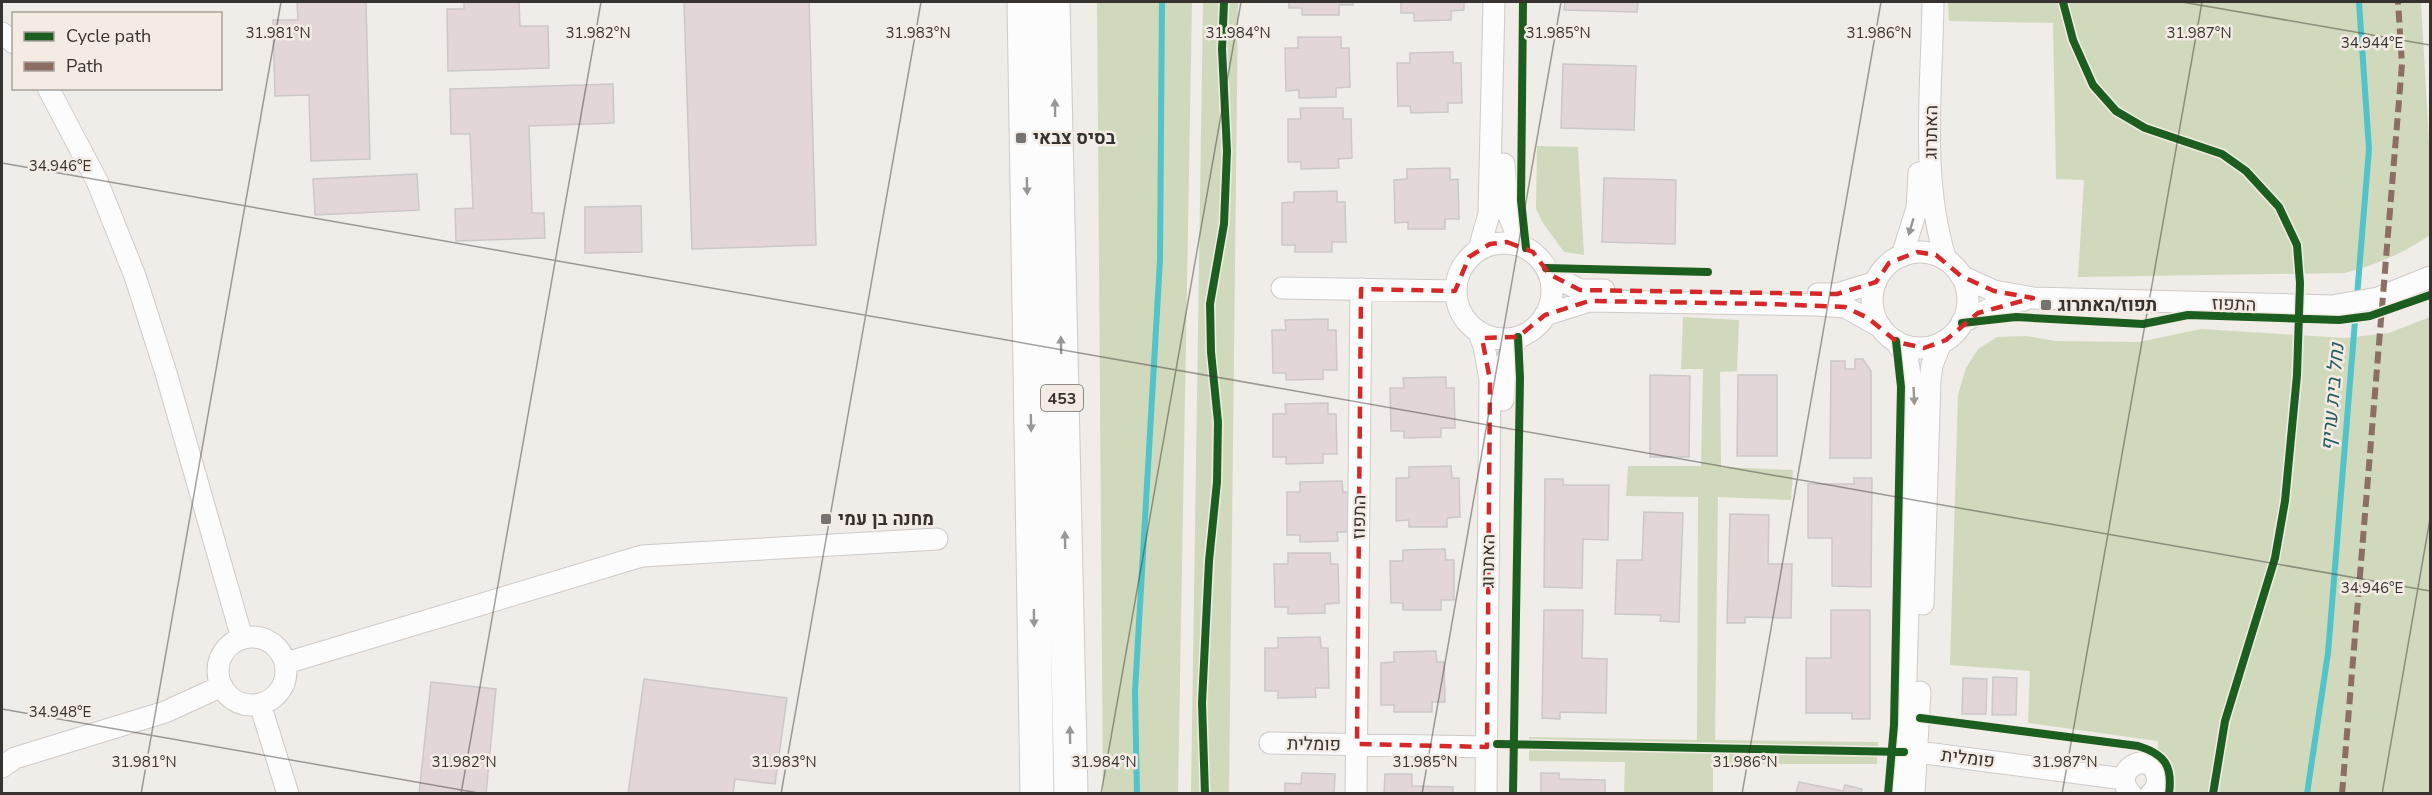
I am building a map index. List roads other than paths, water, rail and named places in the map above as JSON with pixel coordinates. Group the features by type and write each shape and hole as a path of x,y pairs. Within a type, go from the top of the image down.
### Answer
{"main road":[{"name":"453","path":"1024,2 1037,794"},
{"name":"453","path":"1053,2 1071,794"}],"street":[{"path":"1479,249 1489,214 1494,2"},
{"path":"1508,2 1505,197 1511,225 1522,246"},
{"name":"האתרוג","path":"1902,256 1917,208 1921,2"},
{"name":"האתרוג","path":"1933,2 1930,179 1934,219 1953,268"},
{"path":"49,90 97,182 135,276 166,373 242,638"},
{"path":"1498,242 1522,246 1533,252 1548,274 1551,297 1545,315 1529,332 1518,337 1498,338 1478,331 1461,314 1455,291 1462,267 1479,249 1498,242"},
{"path":"1545,315 1589,301 1845,307 1888,334 1916,348 1941,343 1955,333 1962,322 1968,302 1967,292 1953,268 1924,252 1902,256 1889,263 1876,282 1872,302 1888,334 1908,362 1914,402 1905,710 1900,794"},
{"name":"התפוז","path":"1953,268 1994,291 2033,298 2272,305 2350,304 2392,294 2428,278"},
{"path":"1548,274 1580,290 1837,294 1876,282"},
{"path":"1282,288 1455,291"},
{"name":"התפוז","path":"1357,744 1361,290"},
{"name":"התפוז","path":"1962,322 1994,307 2033,298"},
{"name":"האתרוג","path":"1478,331 1484,346 1490,381 1486,794"},
{"name":"האתרוג","path":"1496,794 1503,378 1510,349 1518,337"},
{"path":"1914,794 1918,752 1930,380 1941,343"},
{"path":"286,663 642,556 937,539"},
{"path":"242,638 265,639 275,645 286,663 284,684 278,693 260,704 238,702 222,686 218,675 219,663 224,652 242,638"},
{"path":"2,767 15,758 165,712 222,686"},
{"path":"260,704 288,794"},
{"name":"פומלית","path":"1270,743 1487,747"},
{"name":"פומלית","path":"1356,794 1357,744"},
{"name":"פומלית","path":"1918,752 2128,786"},
{"path":"2128,786 2133,765 2149,765 2158,778 2151,794"}],"waterway":[{"path":"1137,794 1135,692 1160,260 1162,2"},
{"name":"נחל בית עריף","path":"2307,794 2328,653 2369,149 2359,2"}],"place":[{"name":"בסיס צבאי","path":"1021,138"},
{"name":"תפוז/האתרוג","path":"2046,305"},
{"name":"מחנה בן עמי","path":"826,519"}]}
